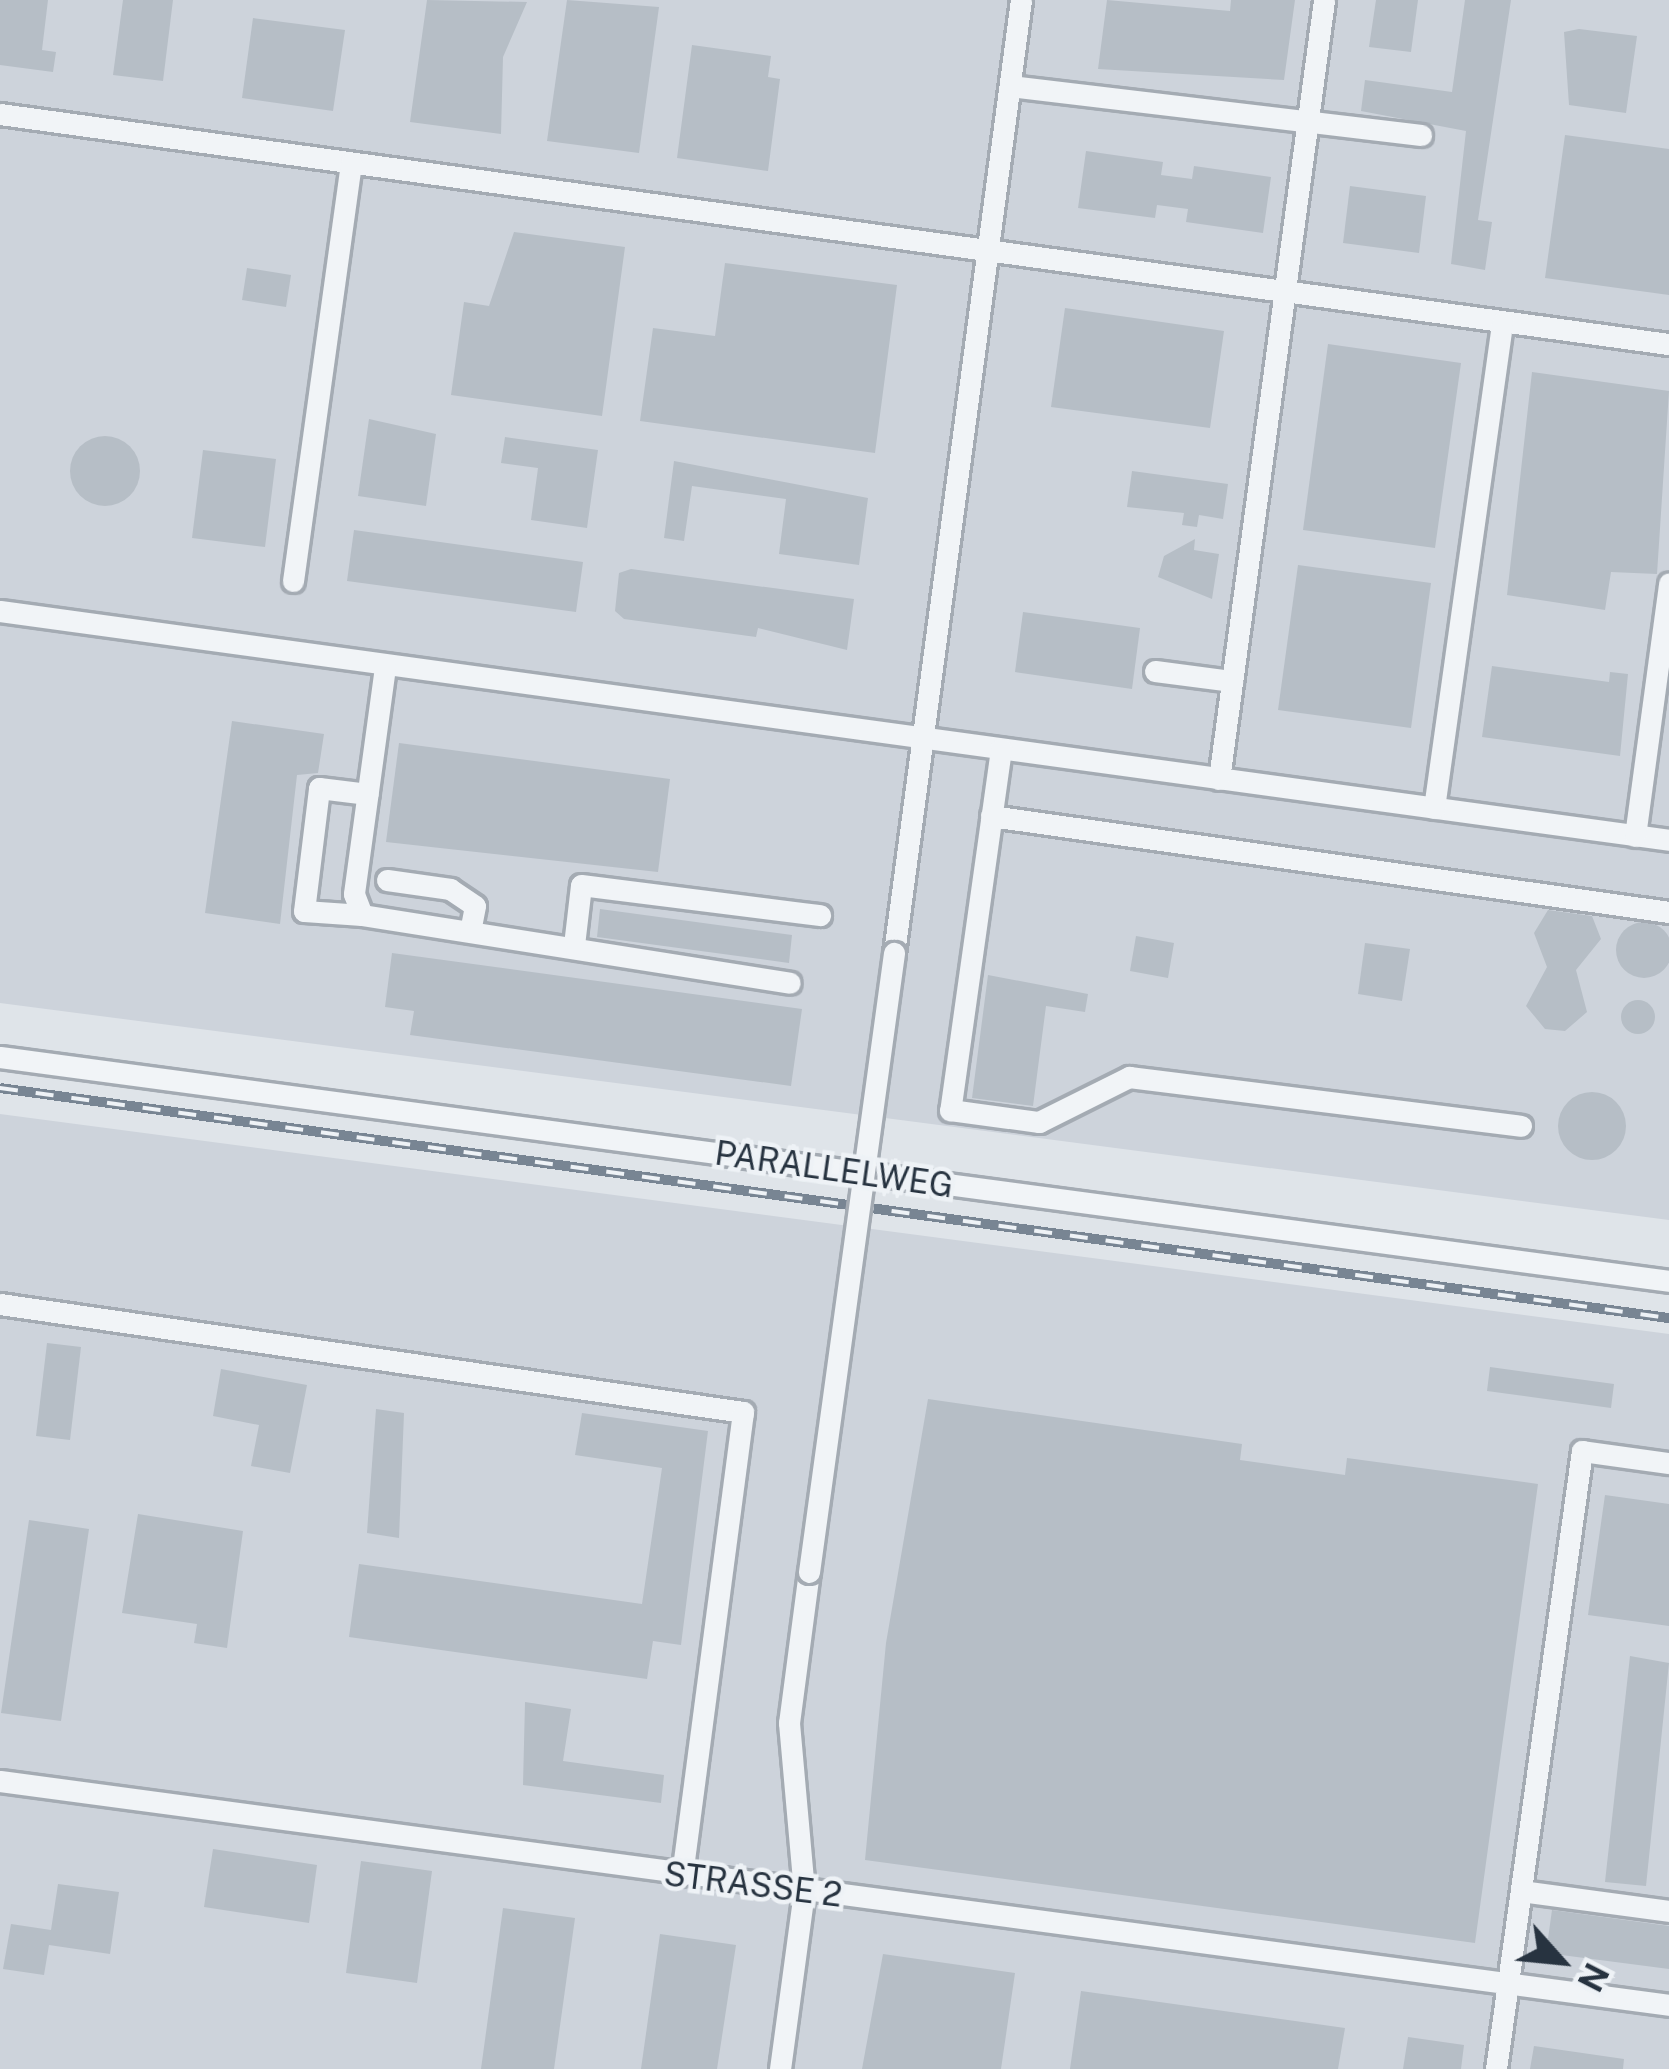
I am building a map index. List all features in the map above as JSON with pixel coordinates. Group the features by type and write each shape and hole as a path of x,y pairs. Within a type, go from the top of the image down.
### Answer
{"street":[{"path":"780,2069 804,1892 789,1723 1021,0"},
{"path":"1220,779 1324,0"},
{"path":"1010,86 1421,135"},
{"path":"0,114 1669,344"},
{"path":"293,581 350,163"},
{"path":"1434,808 1502,322"},
{"path":"1635,836 1669,583"},
{"path":"0,611 1669,840"},
{"path":"362,915 354,894 385,667"},
{"path":"1155,671 1232,681"},
{"path":"1001,749 950,1110 1039,1122 1129,1077 1521,1126"},
{"path":"368,794 320,788 304,911 574,945 790,982"},
{"path":"991,816 1669,912"},
{"path":"387,880 450,889 475,906 470,932"},
{"path":"574,945 581,885 820,915"},
{"name":"PARALLELWEG","path":"0,1058 1669,1281"},
{"path":"0,1304 743,1412 682,1876"},
{"path":"1496,2069 1582,1451 1669,1463"},
{"name":"STRASSE 2","path":"0,1781 1669,2005"},
{"path":"1520,1891 1669,1911"}],"shaded area":[{"path":"0,0 1669,0 1669,1220 0,1003"},
{"path":"0,1114 1669,1334 1669,2069 0,2069"}],"building":[{"path":"0,0 48,0 42,50 56,52 53,72 0,65"},
{"path":"123,0 173,0 163,81 113,75"},
{"path":"427,0 527,2 503,57 501,134 410,122"},
{"path":"567,0 659,7 639,153 547,141"},
{"path":"1107,0 1230,11 1231,0 1295,0 1284,80 1098,69"},
{"path":"1376,0 1418,0 1411,52 1369,47"},
{"path":"1465,0 1511,0 1478,220 1492,222 1485,270 1451,264 1466,131 1361,111 1365,80 1452,92"},
{"path":"253,18 345,30 333,111 242,98"},
{"path":"1579,29 1637,36 1626,113 1569,105 1564,32"},
{"path":"692,45 771,56 768,77 780,79 768,171 677,158"},
{"path":"1565,135 1669,149 1669,295 1545,278"},
{"path":"1086,151 1163,162 1161,175 1192,179 1194,166 1271,177 1263,233 1186,222 1188,209 1157,205 1155,218 1078,208"},
{"path":"1350,186 1426,196 1419,253 1343,243"},
{"path":"514,232 625,247 602,416 451,395 464,302 489,306"},
{"path":"725,263 897,285 875,453 640,421 653,328 715,336"},
{"path":"247,268 291,275 286,307 242,300"},
{"path":"1065,308 1224,331 1210,428 1051,407"},
{"path":"1328,344 1461,363 1435,548 1303,530"},
{"path":"1532,372 1669,391 1657,574 1611,572 1605,610 1507,595"},
{"path":"369,419 436,434 426,506 358,496"},
{"path":"105,436 129,447 140,471 129,495 105,506 81,495 70,471 81,447"},
{"path":"505,437 598,450 587,528 531,520 538,468 501,463"},
{"path":"203,450 276,459 265,547 192,538"},
{"path":"674,461 868,498 859,565 779,554 786,499 692,486 684,541 664,538"},
{"path":"1132,471 1228,484 1223,519 1199,515 1197,527 1182,525 1184,513 1127,507"},
{"path":"354,530 583,562 576,612 347,581"},
{"path":"1195,539 1194,550 1219,554 1212,599 1158,577 1164,556"},
{"path":"1298,565 1431,583 1411,728 1278,710"},
{"path":"631,569 854,599 847,650 758,628 756,637 624,619 615,611 619,573"},
{"path":"1023,612 1140,628 1132,689 1015,672"},
{"path":"1492,666 1609,682 1610,672 1628,674 1620,756 1482,737"},
{"path":"232,721 324,734 318,773 297,775 280,924 205,913"},
{"path":"399,743 670,779 658,872 386,842"},
{"path":"600,909 792,935 789,963 597,937"},
{"path":"1548,910 1592,916 1601,939 1576,970 1587,1012 1565,1031 1545,1029 1526,1006 1547,967 1534,933"},
{"path":"1644,922 1664,930 1672,950 1664,970 1644,978 1624,970 1616,950 1624,930"},
{"path":"1136,936 1174,943 1168,978 1130,971"},
{"path":"1365,943 1410,949 1402,1001 1358,994"},
{"path":"392,953 802,1009 791,1086 410,1035 414,1011 385,1007"},
{"path":"988,975 1088,994 1085,1012 1046,1006 1033,1106 972,1098"},
{"path":"1638,1000 1650,1005 1655,1017 1650,1029 1638,1034 1626,1029 1621,1017 1626,1005"},
{"path":"1592,1092 1616,1102 1626,1126 1616,1150 1592,1160 1568,1150 1558,1126 1568,1102"},
{"path":"47,1343 81,1347 70,1440 36,1436"},
{"path":"1490,1367 1614,1384 1611,1408 1487,1391"},
{"path":"221,1369 307,1385 290,1473 251,1466 259,1425 213,1416"},
{"path":"928,1399 1242,1444 1240,1460 1345,1475 1347,1458 1538,1484 1475,1943 865,1860 886,1643"},
{"path":"376,1409 404,1413 399,1538 367,1533"},
{"path":"582,1413 708,1431 681,1645 653,1641 647,1679 349,1637 359,1564 642,1604 662,1468 575,1455"},
{"path":"1605,1495 1669,1504 1669,1626 1588,1615"},
{"path":"138,1514 243,1531 227,1648 194,1643 197,1624 122,1613"},
{"path":"29,1520 89,1529 61,1721 1,1713"},
{"path":"1630,1656 1669,1663 1646,1886 1605,1882"},
{"path":"525,1702 571,1709 563,1761 664,1775 661,1803 523,1785"},
{"path":"213,1849 317,1865 309,1923 204,1907"},
{"path":"361,1861 432,1871 417,1983 346,1973"},
{"path":"58,1884 119,1892 110,1954 49,1945 44,1975 3,1969 11,1924 51,1930"},
{"path":"503,1908 575,1918 554,2069 481,2069"},
{"path":"1552,1910 1669,1926 1669,1969 1546,1953"},
{"path":"660,1934 736,1945 717,2069 641,2069"},
{"path":"883,1954 1015,1973 1001,2069 862,2069"},
{"path":"1081,1991 1345,2028 1338,2069 1070,2069"},
{"path":"1408,2037 1464,2045 1461,2069 1403,2069"},
{"path":"1534,2046 1624,2059 1623,2069 1530,2069"}],"railway":[{"path":"0,1088 1669,1318"}]}
